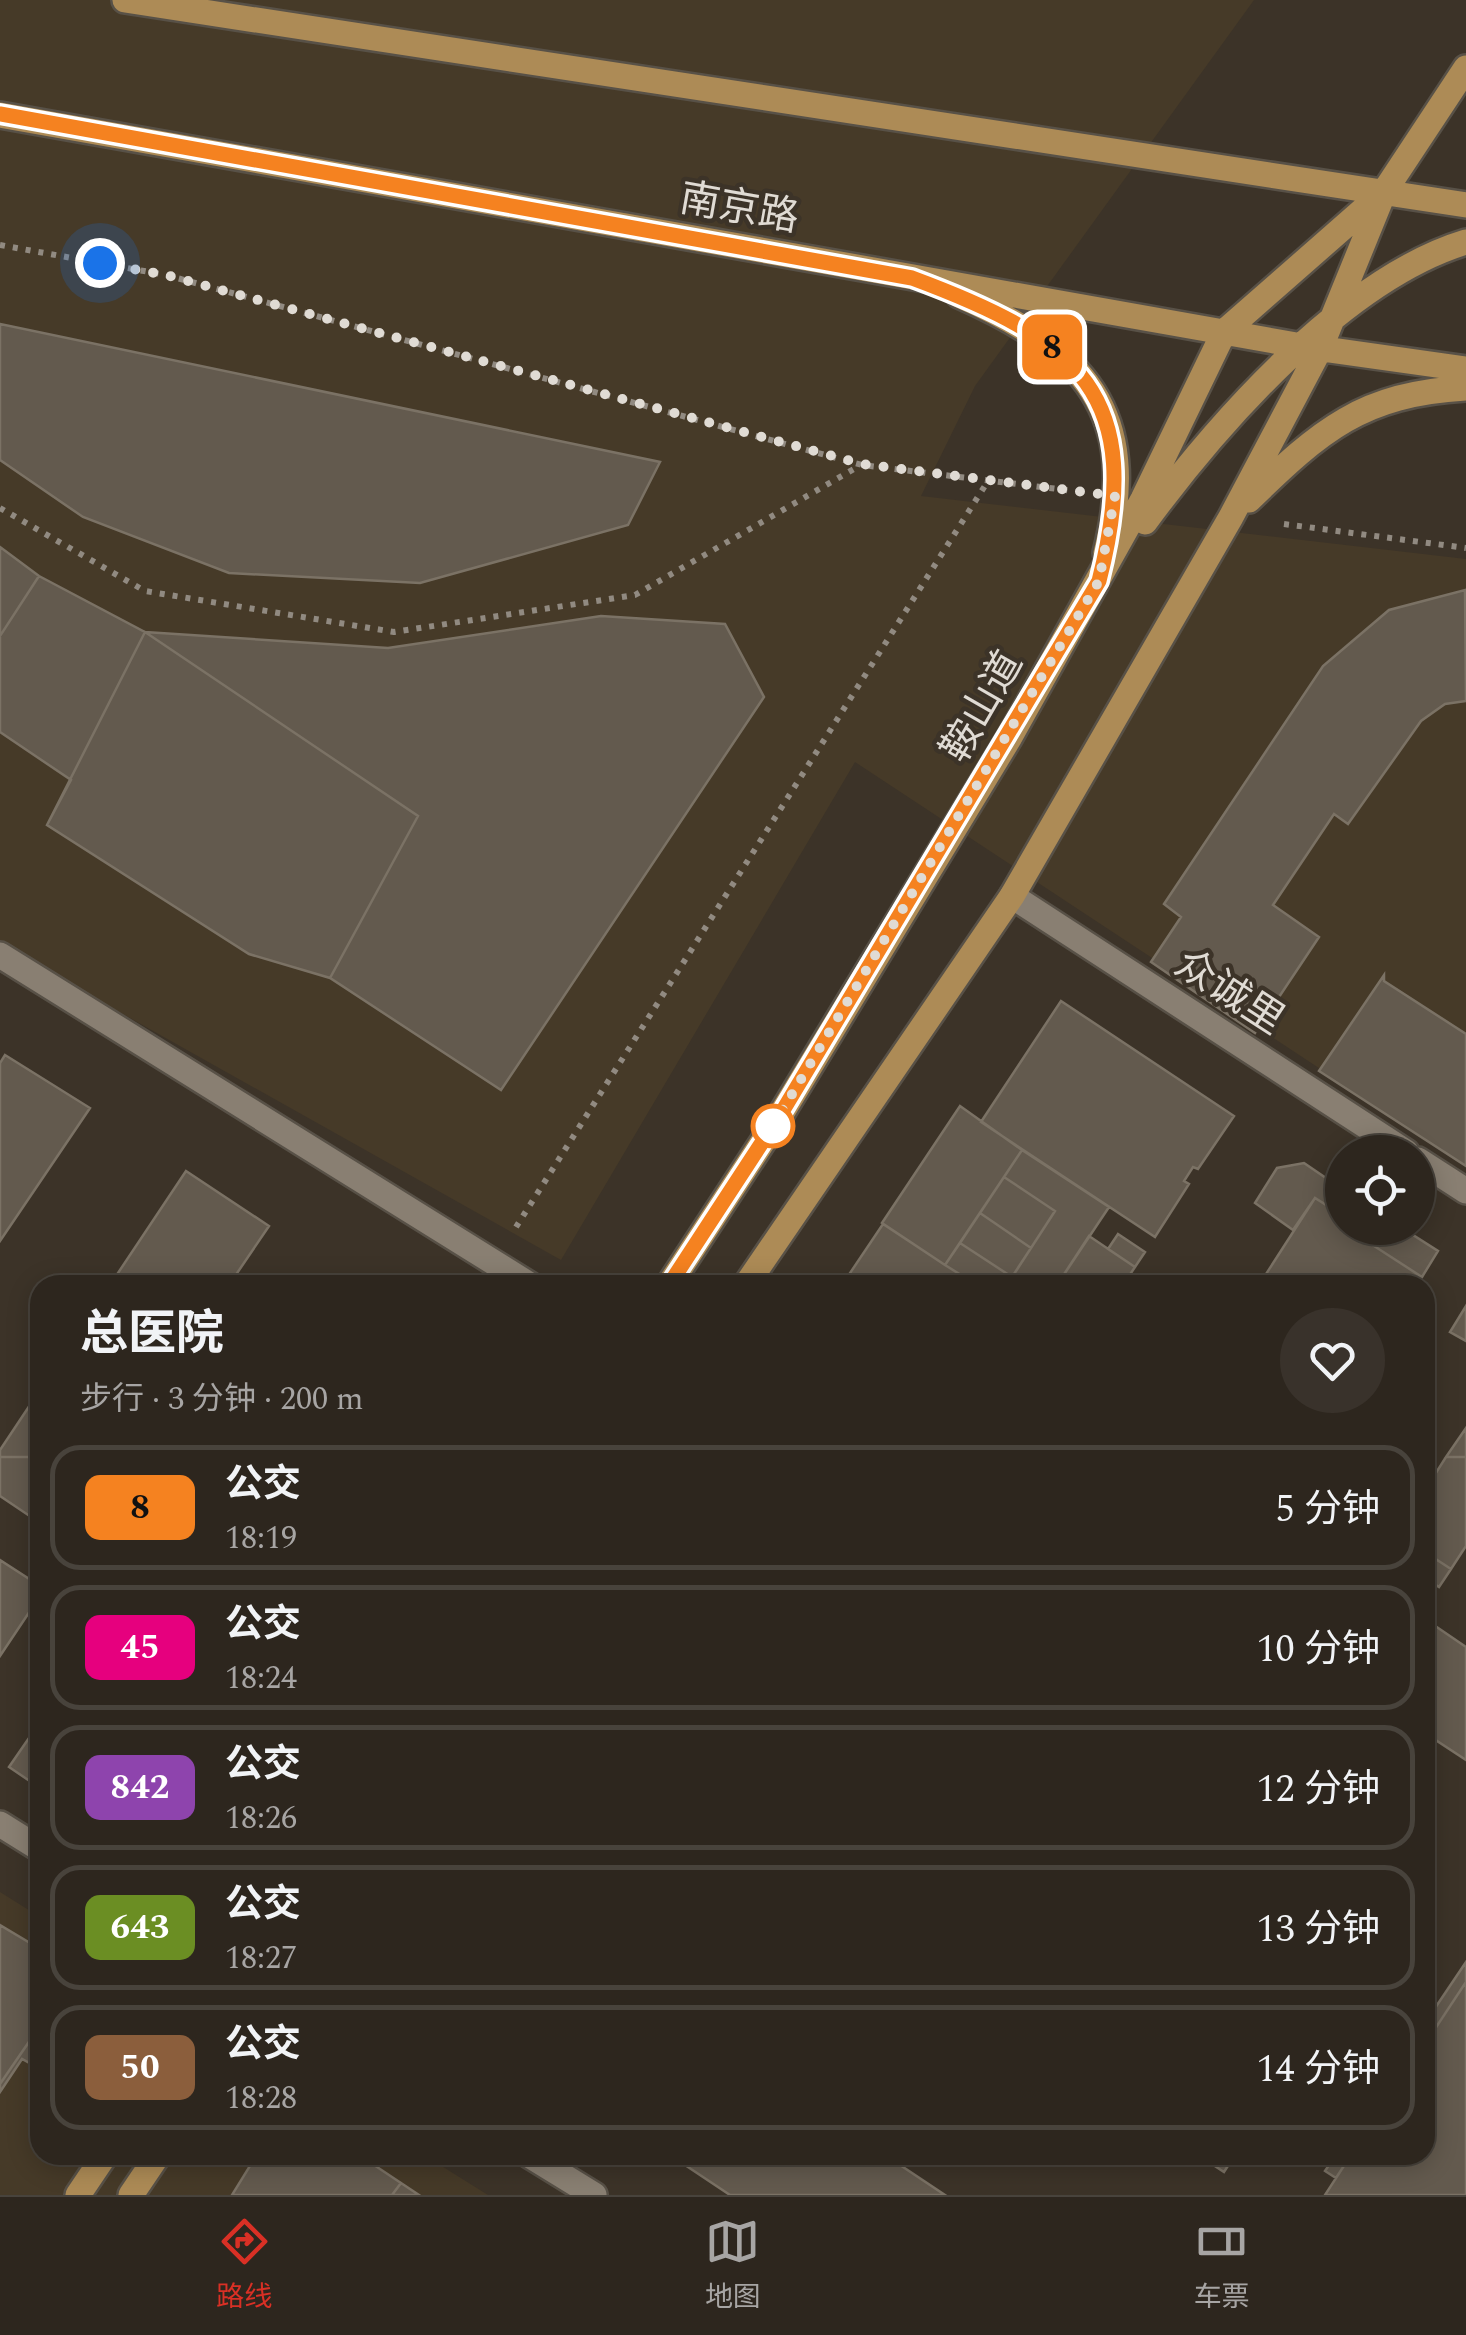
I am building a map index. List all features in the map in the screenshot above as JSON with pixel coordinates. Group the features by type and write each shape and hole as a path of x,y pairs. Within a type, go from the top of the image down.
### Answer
{"main road":[{"path":"125,0 1466,205"},
{"name":"鞍山道","path":"753,1275 1012,896 1230,518 1311,348 1332,321 1384,192 1466,68"},
{"name":"南京路","path":"0,114 1311,348 1466,370"},
{"name":"鞍山道","path":"675,1275 793,1094 1099,581 1224,332 1384,192"},
{"path":"1332,321 1412,267 1466,242"},
{"path":"912,278 961,296 1035,334 1092,384 1108,420 1115,496 1099,581"},
{"path":"1099,581 1206,444 1311,348"},
{"path":"1230,518 1325,432 1367,406 1416,391 1466,388"},
{"path":"78,2195 98,2165"},
{"path":"131,2195 151,2165"}],"street":[{"name":"众诚里","path":"1012,896 1380,1135"},
{"path":"0,955 515,1275"},
{"path":"1435,1171 1466,1191"},
{"path":"0,1824 30,1842"},
{"path":"546,2165 594,2195"}],"path":[{"path":"0,245 166,275 862,464 1115,496"},
{"path":"0,508 145,591 394,632 635,595 862,464"},
{"path":"494,1261 988,480"},
{"path":"1230,518 1466,548"}],"shaded area":[{"path":"0,0 1254,0 975,386 921,496 1466,559 1466,1165 1435,1145 1435,1135 1421,1135 855,762 561,1260 0,945"},
{"path":"0,1892 30,1911 30,2165 440,2165 488,2195 0,2195"}],"building":[{"path":"0,324 660,462 628,525 420,583 229,573 83,517 0,460"},
{"path":"0,547 39,576 0,636"},
{"path":"0,547 39,576 145,632 388,648 601,616 725,624 764,697 501,1090 330,978 249,954 47,825 71,780 0,732"},
{"path":"1465,590 1466,701 1445,704 1421,721 1348,824 1334,814 1273,905 1319,937 1255,1033 1151,962 1181,917 1164,904 1323,666 1389,610"},
{"path":"145,632 418,816 330,978 249,954 47,825"},
{"path":"1384,975 1384,981 1466,1034 1466,1166 1435,1146 1435,1135 1418,1135 1319,1071"},
{"path":"1061,1001 1234,1116 1198,1169 1193,1167 1184,1181 1189,1184 1155,1237 981,1122"},
{"path":"5,1055 90,1108 0,1241 0,1063"},
{"path":"960,1106 1022,1150 945,1265 882,1223"},
{"path":"1022,1150 1109,1207 1064,1275 1013,1275 1055,1211 1004,1177"},
{"path":"1304,1163 1325,1177 1325,1204 1315,1198 1293,1230 1255,1203 1277,1168"},
{"path":"186,1171 269,1226 236,1275 117,1275"},
{"path":"1004,1177 1055,1211 1031,1248 980,1213"},
{"path":"1315,1198 1325,1204 1325,1245 1373,1245 1419,1275 1265,1275"},
{"path":"980,1213 1031,1248 1013,1275 1009,1275 960,1243"},
{"path":"883,1224 961,1275 849,1275"},
{"path":"1118,1234 1145,1252 1135,1267 1108,1249"},
{"path":"1089,1236 1135,1267 1130,1275 1064,1275"},
{"path":"960,1243 1009,1275 961,1275 945,1265"},
{"path":"1373,1245 1429,1245 1438,1251 1423,1275"},
{"path":"1466,1306 1466,1341 1450,1332"},
{"path":"30,1405 30,1457 0,1457 0,1450"},
{"path":"1466,1428 1466,1457 1446,1457"},
{"path":"0,1457 30,1457 30,1516 0,1496"},
{"path":"1446,1457 1466,1457 1466,1546 1451,1569 1435,1559 1435,1474"},
{"path":"1435,1559 1451,1569 1439,1587 1435,1584"},
{"path":"0,1560 30,1580 30,1611 0,1656"},
{"path":"1435,1626 1466,1647 1466,1760 1435,1740"},
{"path":"30,1737 30,1781 9,1767"},
{"path":"0,1925 30,1943 30,2040 0,2084"},
{"path":"1466,1962 1466,1982 1435,2029 1435,2008"},
{"path":"1466,1982 1466,2195 1325,2195 1344,2165 1435,2165 1435,2029"},
{"path":"30,2040 30,2063 22,2059 0,2092 0,2084"},
{"path":"250,2165 374,2165 401,2183 392,2195 232,2195"},
{"path":"685,2165 900,2165 945,2195 730,2195"},
{"path":"1329,2165 1344,2165 1336,2178 1325,2171"},
{"path":"401,2183 419,2195 392,2195"}],"bus line":[{"name":"8","path":"0,114 912,278 961,296 1035,334 1092,384 1108,420 1115,496 1111,534 1099,581 1010,737 782,1112 676,1275"}],"route":[{"path":"100,263 166,275 862,464 1115,496 1111,534 1099,581 1010,737 773,1126"}]}
